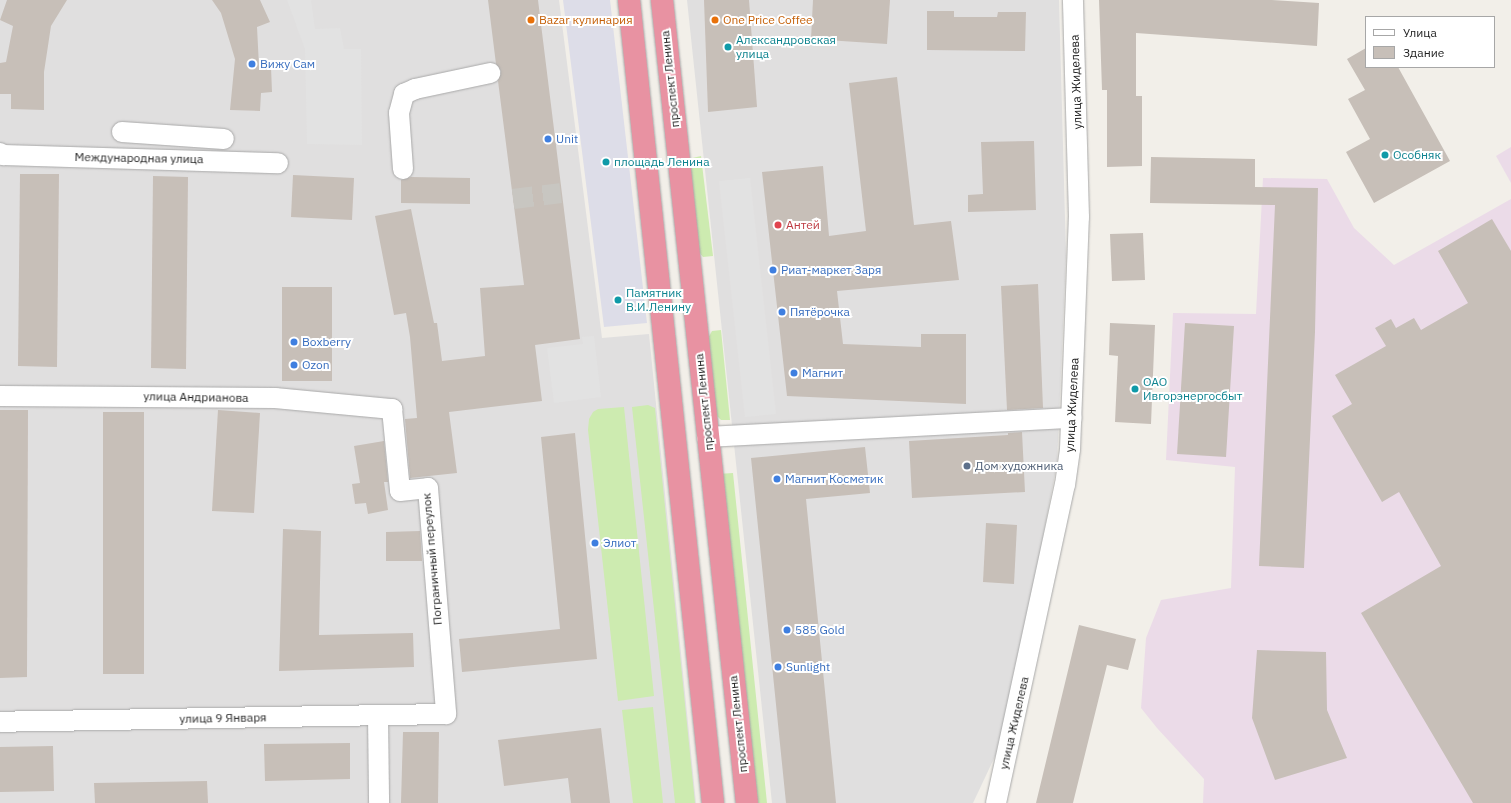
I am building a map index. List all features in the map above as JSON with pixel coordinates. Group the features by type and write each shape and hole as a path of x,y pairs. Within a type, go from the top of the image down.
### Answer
{"highway":[{"path":"629,0 713,803"},
{"name":"проспект Ленина","path":"662,0 707,437 747,803"}],"street":[{"name":"улица Жиделева","path":"996,803 1065,485 1072,418 1079,217 1073,0"},
{"path":"402,169 399,113 404,94 415,89 490,73"},
{"path":"122,132 171,136 224,132 223,160"},
{"path":"170,158 171,136"},
{"name":"Международная улица","path":"0,153 3,155 170,158 278,163"},
{"name":"улица Андрианова","path":"0,396 275,398 392,409"},
{"name":"Пограничный переулок","path":"392,409 400,491 428,488 446,714"},
{"path":"707,437 1072,418"},
{"name":"улица 9 Января","path":"0,722 446,714"},
{"path":"378,715 379,803"}],"shaded area":[{"path":"0,0 559,0 602,338 649,334 696,803 0,803"},
{"path":"287,0 311,0 315,29 340,28 344,49 361,49 362,145 307,144 305,49"},
{"name":"площадь Ленина","path":"563,0 610,0 647,323 604,327"},
{"path":"687,0 1059,0 1066,256 1057,463 1006,733 973,803 772,803"},
{"path":"1511,147 1511,183 1496,156"},
{"path":"750,178 776,414 745,417 719,181"},
{"path":"1263,178 1327,179 1354,228 1394,265 1511,199 1511,803 1203,803 1204,779 1157,728 1141,708 1146,638 1161,600 1231,588 1235,467 1166,460 1173,313 1256,314"},
{"path":"594,336 601,397 554,403 547,348 583,344 582,337"}],"green space":[{"path":"701,156 713,256 703,257 699,252 688,159"},
{"path":"721,330 730,420 721,420 716,415 708,338 712,331"},
{"path":"648,405 655,408 695,803 675,803 632,407"},
{"path":"624,407 654,696 618,701 588,430 589,419 593,412 598,409"},
{"path":"733,473 767,803 752,803 717,474"},
{"path":"653,707 663,803 633,803 622,710"}],"building":[{"path":"7,0 67,0 51,26 44,72 44,110 11,109 11,94 0,94 0,63 6,62 13,26 0,20"},
{"path":"212,0 260,0 270,22 257,27 259,66 271,67 272,92 261,93 260,111 230,110 235,59 221,13"},
{"path":"488,0 538,0 580,339 535,345 542,401 449,412 457,473 410,478 405,419 417,418 410,337 406,313 394,315 375,216 411,209 434,323 437,323 442,361 485,356 480,288 524,285 498,81 501,71 496,64"},
{"path":"704,0 749,0 757,107 708,112"},
{"path":"813,0 890,0 887,44 811,39"},
{"path":"1099,0 1272,0 1319,3 1317,46 1136,33 1136,96 1142,96 1142,166 1107,167 1107,90 1102,90"},
{"path":"927,11 954,11 954,17 997,17 998,12 1026,12 1025,51 927,50"},
{"path":"1365,49 1365,68 1399,68 1450,161 1374,203 1346,152 1370,139 1348,99 1365,90 1347,59"},
{"path":"897,77 914,225 951,221 959,280 837,291 843,344 921,347 921,334 966,334 966,404 787,396 762,172 823,166 829,236 866,231 849,83"},
{"path":"1034,141 1036,210 968,212 968,195 983,194 981,142"},
{"path":"1151,157 1255,159 1255,187 1318,188 1315,332 1304,568 1259,566 1275,205 1150,203"},
{"path":"20,174 59,174 57,367 18,366"},
{"path":"293,175 354,178 352,220 291,217"},
{"path":"153,176 188,177 186,369 151,368"},
{"path":"411,177 470,178 470,204 401,203 401,180"},
{"path":"1492,219 1511,251 1511,803 1473,803 1361,613 1441,566 1399,492 1382,502 1332,416 1352,404 1335,375 1386,346 1375,328 1391,319 1396,328 1414,318 1421,330 1468,303 1438,251"},
{"path":"1143,233 1145,280 1112,281 1110,234"},
{"path":"1038,284 1043,408 1007,410 1001,286"},
{"path":"282,287 332,287 332,381 282,381"},
{"name":"ОАО Ивгорэнергосбыт","path":"1110,323 1155,325 1151,424 1115,422 1118,356 1109,355"},
{"path":"1185,323 1234,326 1226,457 1177,454"},
{"path":"0,410 28,410 27,677 0,678"},
{"path":"218,410 260,413 254,513 212,511"},
{"path":"103,412 144,412 144,674 103,674"},
{"name":"Дом художника","path":"1022,432 1025,492 912,498 909,441 1008,435 1008,433"},
{"path":"575,433 597,659 462,672 459,639 560,629 541,437"},
{"path":"384,441 388,482 384,482 388,510 368,514 366,503 355,504 352,484 360,483 354,446"},
{"path":"865,447 870,493 806,499 836,803 786,803 751,458"},
{"path":"986,523 1017,525 1014,584 983,582"},
{"path":"283,529 321,531 319,635 413,633 414,667 279,671"},
{"path":"420,531 422,561 386,561 386,532"},
{"path":"1079,625 1136,639 1128,670 1107,665 1073,803 1036,803"},
{"path":"1257,650 1326,652 1327,710 1347,758 1275,780 1252,718"},
{"path":"601,728 610,803 571,803 568,778 504,786 498,740"},
{"path":"403,732 439,732 438,803 401,803"},
{"path":"350,743 350,779 265,781 264,744"},
{"path":"53,746 54,791 0,792 0,747"},
{"path":"207,781 208,803 95,803 94,783"}],"tunnel":[{"path":"513,199 561,193"}],"place":[{"name":"Bazar кулинария","path":"531,20"},
{"name":"One Price Coffee","path":"715,20"},
{"name":"Александровская улица","path":"728,47"},
{"name":"Вижу Сам","path":"252,64"},
{"name":"Unit","path":"548,139"},
{"name":"Особняк","path":"1385,155"},
{"name":"площадь Ленина","path":"606,162"},
{"name":"Антей","path":"778,225"},
{"name":"Риат-маркет Заря","path":"773,270"},
{"name":"Памятник В.И.Ленину","path":"618,300"},
{"name":"Пятёрочка","path":"782,312"},
{"name":"Boxberry","path":"294,342"},
{"name":"Ozon","path":"294,365"},
{"name":"Магнит","path":"794,373"},
{"name":"ОАО Ивгорэнергосбыт","path":"1135,389"},
{"name":"Дом художника","path":"967,466"},
{"name":"Магнит Косметик","path":"777,479"},
{"name":"Элиот","path":"595,543"},
{"name":"585 Gold","path":"787,630"},
{"name":"Sunlight","path":"778,667"}]}
